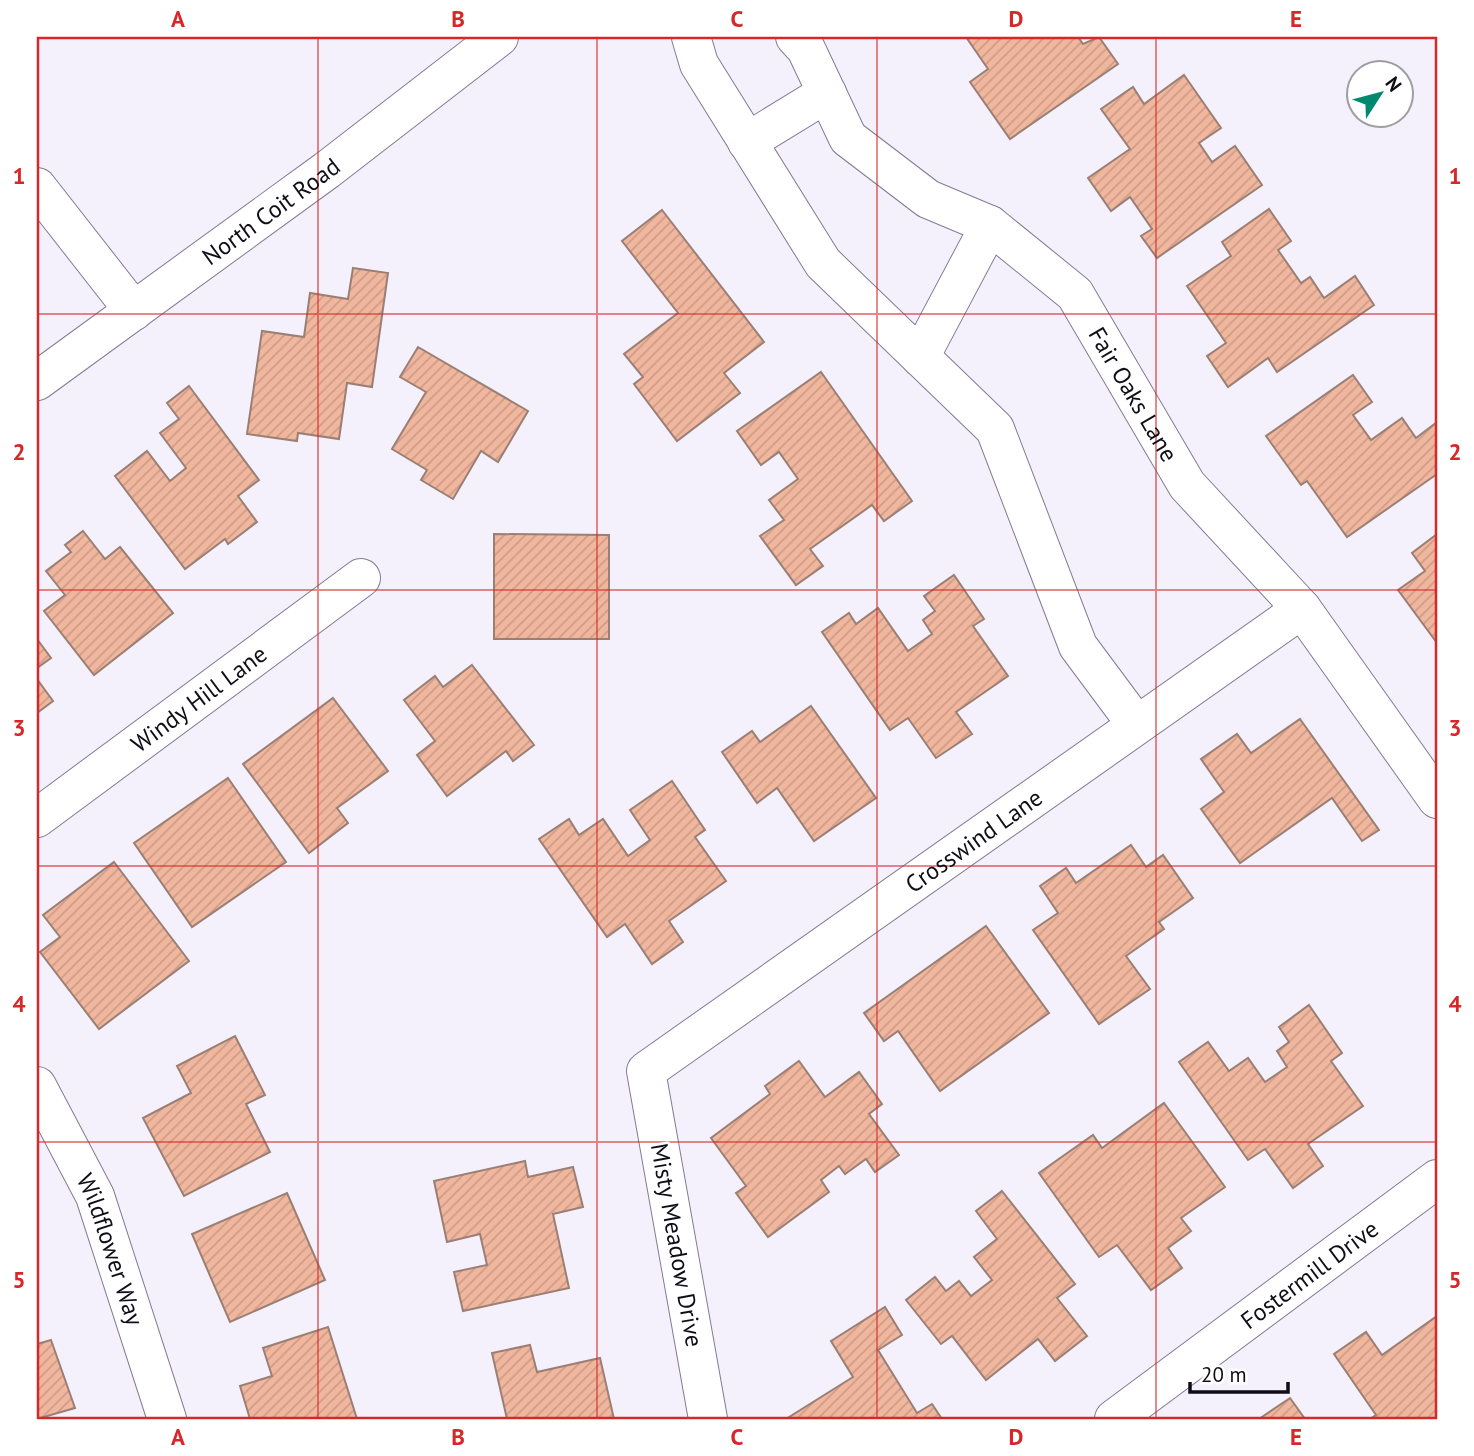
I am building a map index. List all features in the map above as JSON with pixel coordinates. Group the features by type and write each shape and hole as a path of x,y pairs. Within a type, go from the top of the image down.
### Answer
{"street":[{"name":"North Coit Road","path":"37,382 327,170 499,37"},
{"path":"691,37 699,64 823,263 995,429 1078,646 1136,724"},
{"name":"Fair Oaks Lane","path":"794,37 806,49 848,138 928,199 990,225 1075,294 1187,485 1301,609 1437,799"},
{"path":"747,142 827,93"},
{"path":"37,187 134,311"},
{"path":"920,357 990,225"},
{"name":"Windy Hill Lane","path":"37,818 361,578"},
{"name":"Crosswind Lane","path":"646,1070 1301,609"},
{"name":"Misty Meadow Drive","path":"646,1070 708,1419"},
{"name":"Wildflower Way","path":"37,1086 95,1196 167,1419"},
{"name":"Fostermill Drive","path":"1114,1419 1437,1179"}],"building":[{"path":"966,37 1078,37 1083,44 1099,37 1118,64 1010,139 970,82 988,69"},
{"path":"1184,75 1221,128 1199,143 1212,162 1235,146 1262,185 1157,258 1141,236 1152,229 1130,197 1111,211 1088,178 1130,149 1101,109 1133,87 1144,104"},
{"path":"1269,209 1291,241 1278,250 1301,283 1310,277 1324,298 1355,276 1374,305 1277,372 1268,358 1228,387 1207,356 1226,343 1187,286 1231,256 1222,242"},
{"path":"662,210 764,342 724,373 740,393 677,441 634,384 643,377 624,354 678,313 622,241"},
{"path":"353,268 388,273 372,387 347,383 339,439 298,433 297,441 247,434 262,331 304,337 310,293 348,299"},
{"path":"418,347 528,411 498,462 481,451 453,499 421,480 427,470 392,449 426,392 400,377"},
{"path":"821,372 912,501 884,521 872,505 810,549 823,566 796,585 760,536 784,520 769,500 798,479 779,452 761,465 737,431"},
{"path":"1353,375 1372,402 1353,415 1371,440 1402,418 1416,438 1437,422 1437,474 1347,537 1307,481 1301,485 1266,436"},
{"path":"189,386 259,480 238,496 257,522 228,544 225,539 185,569 115,476 147,451 170,481 186,468 160,433 179,419 167,403"},
{"path":"83,531 105,559 120,547 173,613 94,675 44,611 65,595 46,571 71,552 65,545"},
{"path":"494,534 609,535 609,639 494,639"},
{"path":"1437,534 1437,643 1398,590 1425,571 1412,553"},
{"path":"954,575 984,619 973,626 1008,676 956,712 972,734 936,758 908,718 890,730 822,632 849,613 856,624 878,608 908,651 932,634 923,620 935,611 924,596"},
{"path":"37,639 51,658 37,668"},
{"path":"472,665 534,745 513,761 506,751 447,796 417,755 435,741 404,700 435,676 443,687"},
{"path":"37,679 53,701 37,713"},
{"path":"333,698 388,771 337,808 348,823 309,853 243,764"},
{"path":"811,706 876,798 814,841 777,788 757,803 722,752 752,731 760,742"},
{"path":"1300,719 1379,830 1362,841 1332,798 1240,863 1201,809 1224,792 1201,759 1237,734 1251,753"},
{"path":"228,778 286,862 192,927 134,843"},
{"path":"672,781 705,830 695,837 726,881 669,921 683,942 652,964 625,924 607,937 539,839 569,819 579,835 603,819 628,856 650,840 630,810"},
{"path":"1131,845 1146,867 1163,855 1193,898 1159,922 1164,929 1126,956 1150,989 1099,1024 1033,930 1058,913 1040,886 1066,868 1076,883"},
{"path":"114,862 189,961 99,1029 40,952 60,937 43,915"},
{"path":"986,926 1049,1013 940,1091 898,1031 884,1041 864,1013"},
{"path":"1309,1005 1342,1053 1331,1061 1363,1106 1308,1144 1323,1166 1293,1188 1265,1149 1248,1160 1179,1062 1208,1042 1229,1071 1248,1058 1265,1082 1287,1067 1277,1051 1289,1042 1279,1027"},
{"path":"235,1036 265,1095 246,1104 270,1152 184,1196 143,1118 191,1093 177,1066"},
{"path":"799,1061 825,1097 859,1072 882,1104 869,1114 899,1155 875,1172 866,1159 845,1174 839,1166 821,1180 829,1192 768,1237 736,1193 746,1186 711,1138 770,1094 765,1086"},
{"path":"1164,1103 1225,1187 1181,1218 1191,1231 1168,1248 1182,1268 1151,1290 1117,1245 1099,1257 1039,1173 1093,1135 1102,1148"},
{"path":"525,1161 528,1177 573,1167 583,1207 553,1214 569,1288 463,1311 454,1272 487,1265 480,1234 447,1242 434,1181"},
{"path":"1002,1191 1075,1284 1057,1298 1087,1336 1055,1361 1038,1339 986,1380 952,1336 941,1344 906,1300 935,1277 946,1291 959,1281 971,1296 992,1280 974,1257 997,1239 976,1211"},
{"path":"287,1193 325,1280 230,1322 192,1234"},
{"path":"885,1307 902,1335 878,1350 917,1413 932,1404 942,1419 786,1419 853,1377 831,1341"},
{"path":"1437,1316 1437,1419 1370,1419 1376,1415 1334,1354 1366,1332 1382,1355"},
{"path":"328,1327 357,1419 250,1419 240,1386 272,1376 263,1348"},
{"path":"51,1340 75,1408 37,1419 37,1344"},
{"path":"530,1345 537,1372 600,1358 614,1419 507,1419 492,1353"},
{"path":"1290,1398 1305,1419 1259,1419"}]}
